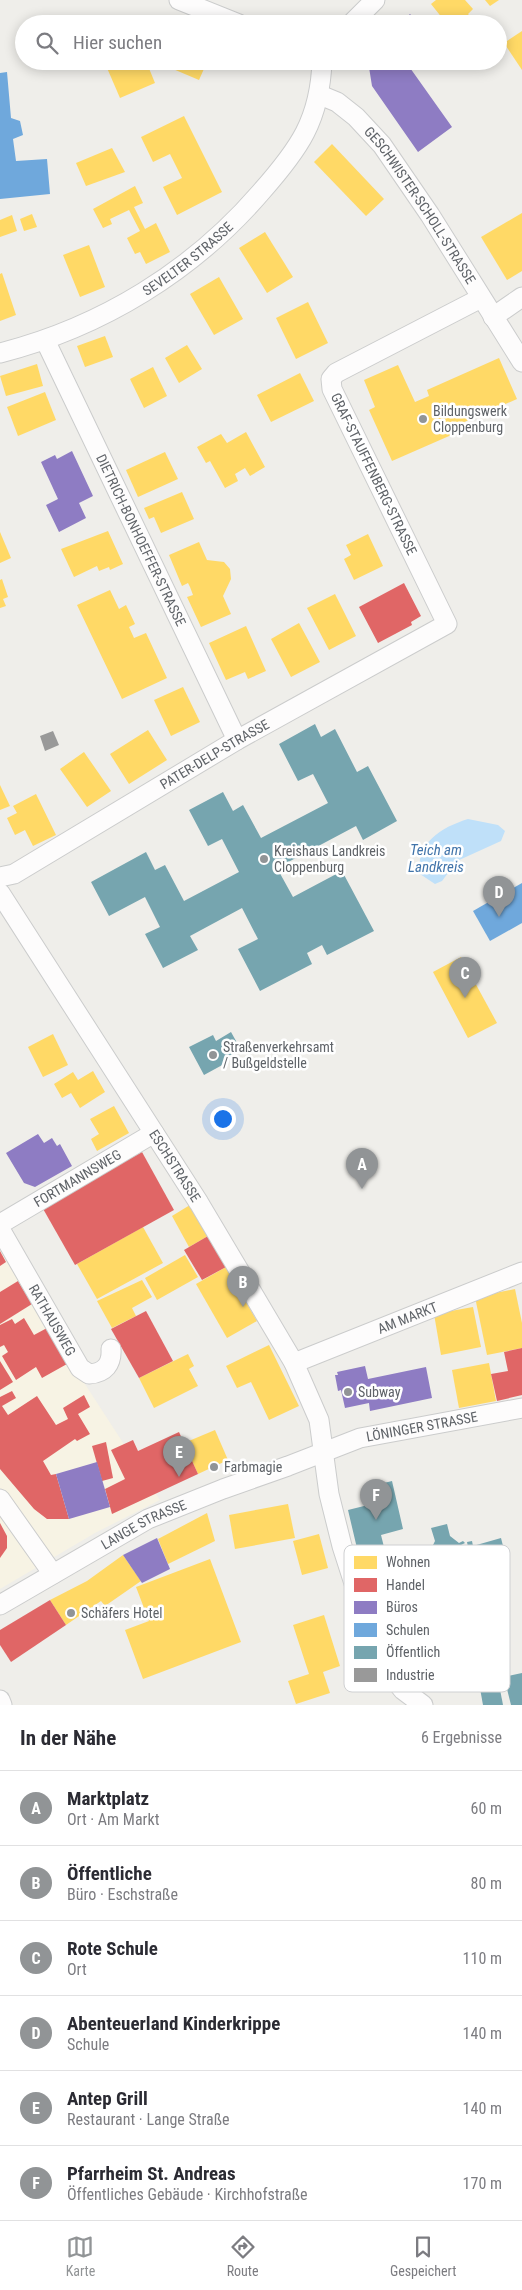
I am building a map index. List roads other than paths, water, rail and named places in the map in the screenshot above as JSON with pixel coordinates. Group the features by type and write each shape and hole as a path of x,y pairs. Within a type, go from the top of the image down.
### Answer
{"street":[{"path":"179,0 216,15"},
{"path":"360,15 375,0"},
{"path":"320,95 321,70"},
{"name":"GESCHWISTER-SCHOLL-STRASSE","path":"320,95 343,107 382,146 430,215 522,362"},
{"name":"SEVELTER STRASSE","path":"0,353 45,340 129,301 168,277 214,242 282,168 302,140 320,95"},
{"path":"494,317 522,297"},
{"name":"GRAF-STAUFFENBERG-STRASSE","path":"430,633 447,624 332,389 331,379 336,373 481,298"},
{"name":"DIETRICH-BONHOEFFER-STRASSE","path":"45,340 237,740"},
{"name":"PATER-DELP-STRASSE","path":"0,877 14,874 55,851 237,740 430,633"},
{"name":"ESCHSTRASSE","path":"0,892 234,1259 294,1363 314,1404 324,1452 329,1494 344,1545"},
{"name":"FORTMANNSWEG","path":"0,1224 24,1208 154,1133"},
{"name":"RATHAUSWEG","path":"0,1229 80,1368 89,1374 97,1374 107,1367 112,1359 111,1349"},
{"name":"AM MARKT","path":"294,1363 522,1272"},
{"name":"LÖNINGER STRASSE","path":"324,1452 367,1436 522,1408"},
{"name":"LANGE STRASSE","path":"0,1605 148,1519 324,1452"},
{"path":"0,1499 53,1574"},
{"name":"ESCHSTRASSE","path":"406,1692 423,1705"},
{"path":"0,1700 2,1705"}],"water":[{"name":"Teich am Landkreis","path":"468,819 498,825 505,831 501,841 457,861 442,881 435,884 420,874 422,853 432,838 458,822"}],"place":[{"name":"Bildungswerk Cloppenburg","path":"423,419"},
{"name":"Kreishaus Landkreis Cloppenburg","path":"264,859"},
{"name":"Abenteuerland Kinderkrippe","path":"499,917"},
{"name":"Rote Schule","path":"465,998"},
{"name":"Straßenverkehrsamt / Bußgeldstelle","path":"213,1055"},
{"name":"Marktplatz","path":"362,1189"},
{"name":"Öffentliche","path":"243,1307"},
{"name":"Subway","path":"348,1392"},
{"name":"Farbmagie","path":"214,1467"},
{"name":"Antep Grill","path":"179,1477"},
{"name":"Pfarrheim St. Andreas","path":"376,1520"},
{"name":"Schäfers Hotel","path":"71,1613"}]}
